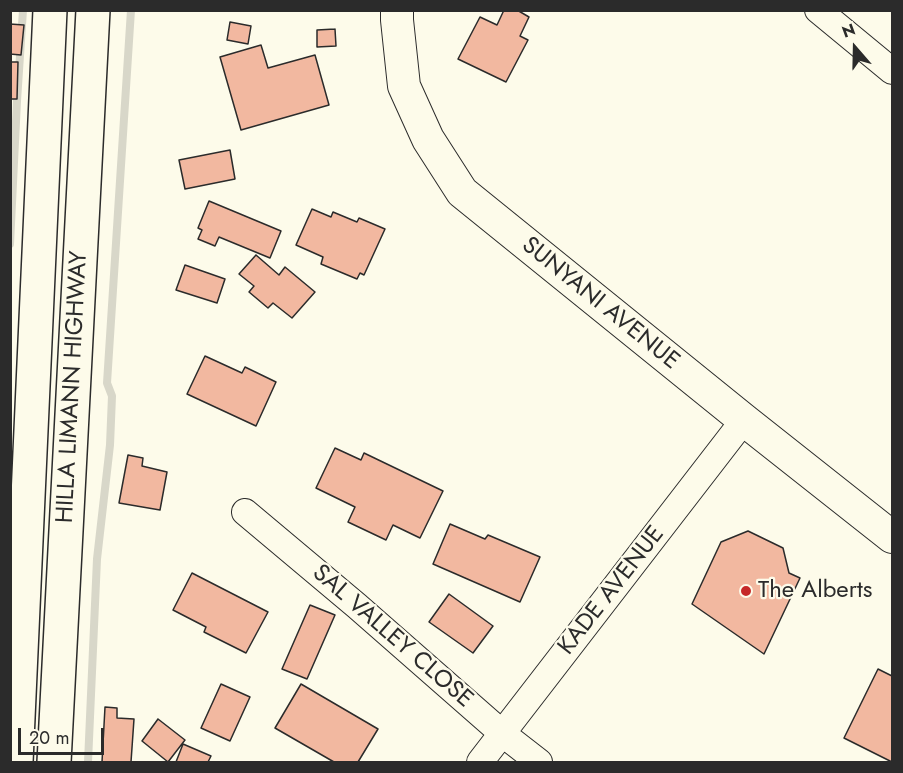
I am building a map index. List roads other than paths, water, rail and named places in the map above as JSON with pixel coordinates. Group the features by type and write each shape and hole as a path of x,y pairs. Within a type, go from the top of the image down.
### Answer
{"main road":[{"name":"HILLA LIMANN HIGHWAY","path":"16,762 50,10"},
{"name":"HILLA LIMANN HIGHWAY","path":"54,762 93,10"}],"street":[{"name":"SUNYANI AVENUE","path":"398,10 404,86 428,139 462,192 892,537"},
{"path":"818,10 892,71"},
{"name":"KADE AVENUE","path":"480,762 744,420"},
{"name":"SAL VALLEY CLOSE","path":"245,512 503,734 539,762"}],"waterway":[{"path":"10,244 23,10"},
{"path":"88,762 97,559 110,445 112,396 107,383 131,10"}],"place":[{"name":"The Alberts","path":"746,591"}]}
